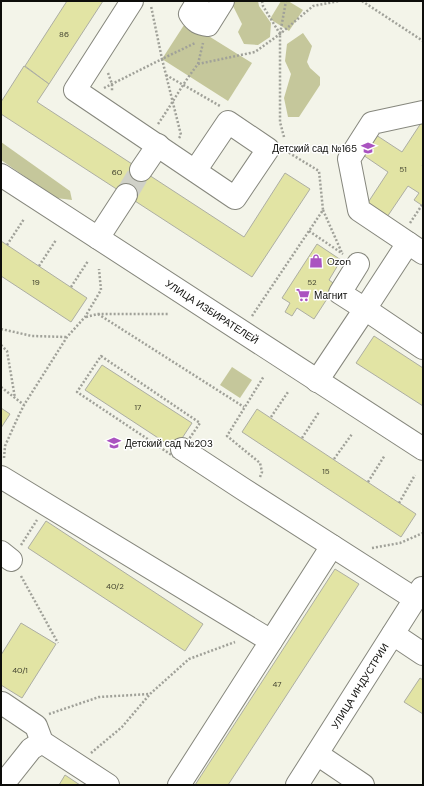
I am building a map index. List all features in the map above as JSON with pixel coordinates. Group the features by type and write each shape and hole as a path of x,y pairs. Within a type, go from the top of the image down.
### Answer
{"street":[{"path":"132,1 75,90 235,198 278,150 228,122 194,170"},
{"path":"198,1 190,14 194,20 200,24 208,25 223,1"},
{"path":"318,381 365,309 416,248 359,210 349,159 372,123 423,112"},
{"path":"141,170 158,146"},
{"name":"УЛИЦА ИЗБИРАТЕЛЕЙ","path":"1,175 423,449"},
{"path":"98,238 126,195"},
{"path":"350,259 340,293 423,348"},
{"path":"182,449 338,549 419,593"},
{"path":"1,477 265,637"},
{"path":"179,785 265,637 338,549"},
{"name":"УЛИЦА ИНДУСТРИИ","path":"297,785 419,593"},
{"path":"393,634 423,654"},
{"path":"2,703 36,726 42,742 108,785"},
{"path":"4,785 4,783 31,749 42,742"},
{"path":"317,754 363,785"}],"path":[{"path":"150,1 162,59 181,135 158,146"},
{"path":"262,1 263,6 280,34"},
{"path":"286,1 280,34 280,122 278,150 319,171 323,210 350,259"},
{"path":"158,146 173,102 183,84 198,64 256,52 313,6 339,1"},
{"path":"362,1 423,41"},
{"path":"86,97 197,41"},
{"path":"99,52 112,84 110,114"},
{"path":"166,75 222,107 228,122"},
{"path":"258,308 323,210"},
{"path":"7,245 24,219"},
{"path":"309,231 350,259"},
{"path":"39,266 56,240"},
{"path":"71,287 88,261"},
{"path":"1,477 5,446 24,405 67,337 85,317 101,290 100,268"},
{"path":"85,317 98,314 169,314"},
{"path":"98,314 244,407"},
{"path":"1,329 32,336 67,337"},
{"path":"1,345 7,351 15,398"},
{"path":"101,356 200,423 182,449 176,458 77,392 101,356"},
{"path":"251,494 262,472 260,463 227,436 264,376"},
{"path":"1,386 24,405"},
{"path":"270,417 288,392"},
{"path":"302,438 319,412"},
{"path":"334,460 352,434"},
{"path":"1,449 5,446"},
{"path":"368,482 385,455"},
{"path":"399,503 415,475"},
{"path":"47,505 6,556 58,643"},
{"path":"338,549 400,543 423,533"},
{"path":"76,765 122,728 150,694 189,659 265,637"},
{"path":"47,714 99,697 150,694"}],"green space":[{"path":"234,1 258,1 259,6 271,23 270,37 258,45 244,44 238,32 242,24 233,6"},
{"path":"281,1 288,1 303,10 289,31 270,19"},
{"path":"186,22 252,63 228,101 162,59"},
{"path":"303,33 312,46 307,62 310,68 320,77 320,85 299,117 288,117 284,98 291,74 285,61 287,44"},
{"path":"1,142 70,191 72,200 56,198 1,160"},
{"path":"232,367 252,380 240,398 220,385"}],"building":[{"path":"67,1 103,1 49,84 25,66"},
{"path":"24,66 49,84 37,102 244,237 285,173 310,189 252,277 1,114 1,102"},
{"path":"423,120 423,206 414,200 419,193 408,186 387,217 367,204 388,172 363,155 376,135 402,152"},
{"path":"1,241 87,298 71,322 1,276"},
{"path":"317,244 341,260 329,280 336,285 314,319 297,308 292,316 285,312 290,303 282,298"},
{"path":"374,336 423,368 423,406 356,363"},
{"path":"102,365 192,423 175,449 85,390"},
{"path":"1,408 10,414 1,428"},
{"path":"257,409 416,514 401,537 242,432"},
{"path":"46,521 203,624 185,651 28,548"},
{"path":"335,569 359,584 228,785 195,785"},
{"path":"21,623 56,644 22,698 1,685 1,655"},
{"path":"420,678 423,680 423,714 404,702"},
{"path":"65,775 80,785 59,785"}],"tunnel":[{"path":"126,195 141,170"}],"place":[{"name":"Детский сад №165","path":"368,148"},
{"name":"Ozon","path":"316,261"},
{"name":"Магнит","path":"303,295"},
{"name":"Детский сад №203","path":"114,443"}]}
